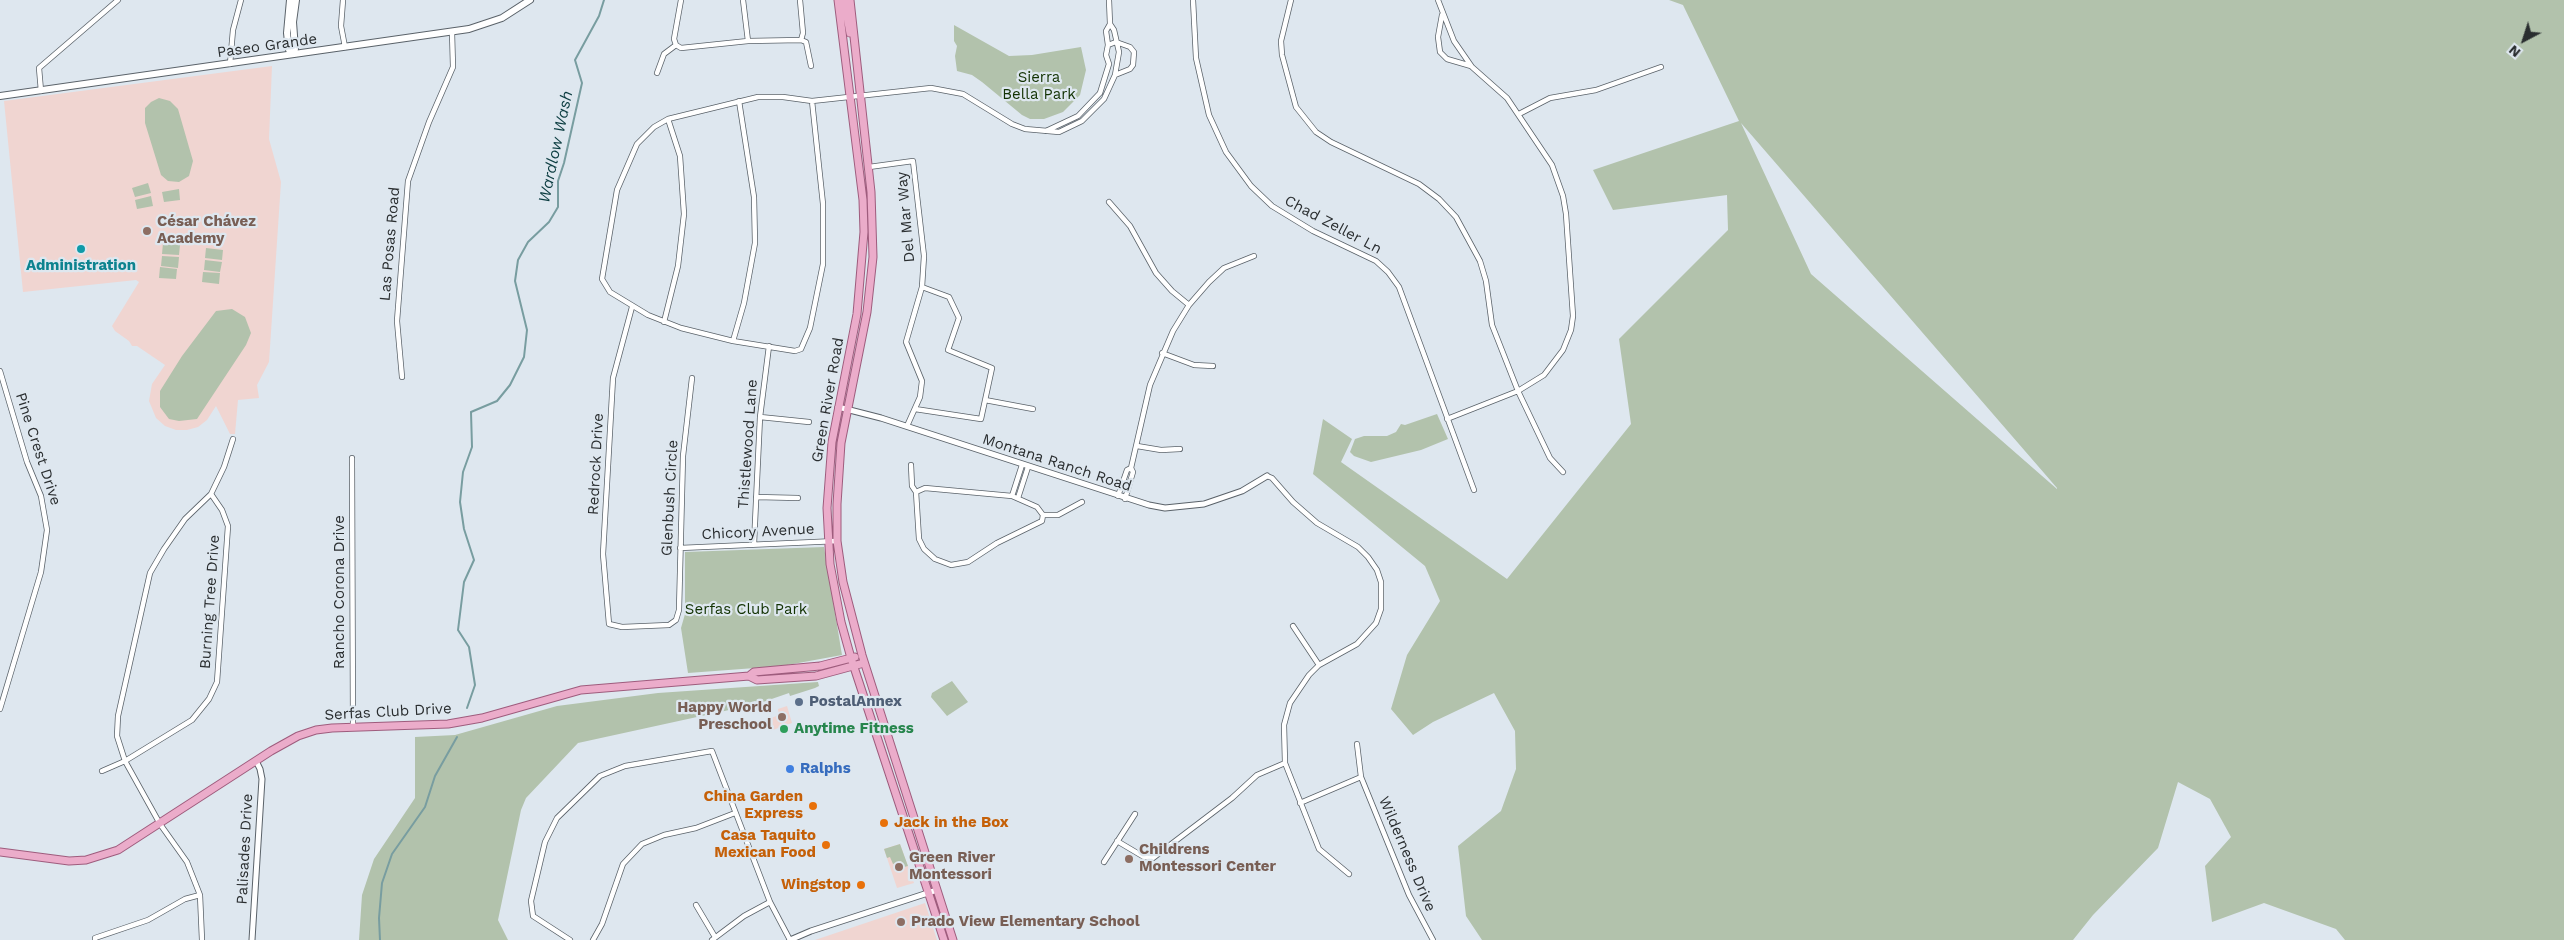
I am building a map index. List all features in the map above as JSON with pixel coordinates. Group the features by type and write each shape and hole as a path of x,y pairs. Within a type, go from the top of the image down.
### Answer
{"main road":[{"path":"290,0 287,34 289,50 292,54 295,49 293,22 296,0"},
{"name":"Paseo Grande","path":"0,96 469,29 502,18 530,0"},
{"name":"Green River Road","path":"838,0 863,200 863,262 857,314 838,407 829,474 828,541 835,595 851,658 944,940"},
{"path":"844,0 847,20 855,45"},
{"name":"Green River Road","path":"850,0 873,220 872,265 867,312 847,409 838,482 837,541 843,582 863,659 953,940"},
{"name":"Serfas Club Drive","path":"749,676 754,672 820,666 851,658 863,659"},
{"name":"Serfas Club Drive","path":"0,852 59,861 86,860 118,850 298,736 322,729 448,724 482,718 581,690 749,676 757,680 816,676 854,667 863,659"}],"street":[{"path":"40,91 39,68 118,0"},
{"path":"230,64 233,30 241,0"},
{"path":"343,0 341,26 345,48"},
{"path":"676,45 674,39 682,0"},
{"path":"743,0 748,41"},
{"path":"800,0 804,33 801,40"},
{"path":"812,102 824,204 823,264 810,328 801,349 795,351 733,341 664,322 632,307 610,292 602,280 609,246 612,208 620,182 637,144 654,127 668,119 739,102 770,97 812,102 930,88 947,90 977,102 1012,124 1034,131 1059,132 1071,128 1090,116 1104,99 1115,75 1119,52 1114,30 1110,24 1109,0"},
{"name":"Chad Zeller Ln","path":"1193,0 1196,58 1209,115 1226,152 1251,186 1272,206 1313,231 1376,261 1388,272 1399,287 1474,490"},
{"path":"1292,0 1281,41 1282,55 1296,107 1316,132 1331,142 1420,184 1439,199 1456,217 1480,261 1486,281 1492,324 1518,391 1550,458 1563,472"},
{"path":"1438,0 1454,41 1472,67 1507,98 1552,165 1563,196 1573,316 1568,339 1554,363 1544,375 1518,391 1448,419"},
{"path":"1442,14 1438,37 1440,52 1447,59 1472,67"},
{"path":"1045,132 1078,116 1100,93 1108,70 1106,31 1110,24"},
{"name":"Las Posas Road","path":"402,377 397,321 408,181 425,131 453,67 452,32"},
{"path":"676,45 687,48 748,41 801,40 806,42 811,66"},
{"path":"1108,45 1116,42 1130,47 1134,52 1134,61 1130,69 1115,75"},
{"path":"657,72 664,54 676,45"},
{"path":"1519,114 1550,98 1596,90 1661,67"},
{"path":"733,341 744,303 755,243 754,197 739,102"},
{"path":"664,322 678,266 684,214 680,156 668,119"},
{"name":"Del Mar Way","path":"868,166 913,161 924,256 922,287 906,342 922,381 920,397 907,426"},
{"path":"1109,202 1130,226 1156,273 1172,291 1189,305"},
{"path":"1125,499 1133,472 1131,468 1150,385 1162,353 1189,305 1224,268 1254,256"},
{"path":"915,409 981,419 992,368 948,350 959,318 949,297 922,287"},
{"name":"Redrock Drive","path":"632,307 613,378 604,554 609,624 622,626 669,625 676,620"},
{"name":"Thistlewood Lane","path":"754,544 760,417 769,346"},
{"path":"1162,353 1180,361 1214,366"},
{"name":"Pine Crest Drive","path":"0,371 26,462 41,496 47,530 41,572 0,709"},
{"name":"Glenbush Circle","path":"676,620 679,610 683,456 692,378"},
{"path":"985,400 1033,409"},
{"name":"Montana Ranch Road","path":"838,407 907,426 1125,499 1165,508 1194,505 1242,491 1267,476"},
{"path":"760,417 809,422"},
{"path":"202,940 200,895 187,862 160,824 125,761 118,736 118,716 150,573 164,548 185,519 211,494 224,467 232,439"},
{"path":"1137,446 1161,450 1180,449"},
{"name":"Rancho Corona Drive","path":"352,458 353,727"},
{"path":"911,465 912,486 916,492 919,539 924,549 934,559 952,565 968,562 997,543 1042,520 1043,515"},
{"path":"1012,496 1025,466"},
{"path":"1018,498 1025,466"},
{"path":"1118,496 1127,470 1131,468"},
{"path":"1267,476 1272,478 1293,502 1317,522 1358,548 1368,557 1377,570 1381,582 1381,609 1376,623 1357,644 1319,665 1300,686 1290,703 1284,725 1285,764 1319,849 1349,874"},
{"path":"916,492 925,488 1012,496 1037,506 1043,515"},
{"name":"Burning Tree Drive","path":"102,771 125,761 192,720 209,699 217,682 228,526 222,510 211,494"},
{"path":"756,496 798,498"},
{"path":"1043,515 1058,515 1082,502"},
{"name":"Chicory Avenue","path":"680,548 837,541"},
{"path":"1293,626 1319,665"},
{"name":"Wilderness Drive","path":"1357,744 1361,777 1409,895 1432,940"},
{"path":"570,940 533,916 531,901 545,842 557,818 600,776 625,766 712,752 770,902 790,940 811,931 937,890"},
{"name":"Palisades Drive","path":"252,940 262,779 256,761"},
{"path":"1117,841 1144,857 1153,858 1232,798 1252,778 1269,768 1285,764"},
{"path":"1300,803 1361,777"},
{"path":"593,940 602,924 623,864 642,844 664,835 696,828 735,813"},
{"path":"1104,862 1135,814"},
{"path":"95,939 148,920 186,899 200,895"},
{"path":"696,905 713,938 744,916 770,902"}],"shaded area":[{"name":"César Chávez Academy","path":"272,66 269,139 281,182 269,362 257,385 259,398 238,400 235,434 230,434 216,406 207,420 198,427 176,430 165,426 156,418 149,401 152,384 165,365 137,346 132,346 112,326 139,282 136,280 23,292 4,101"},
{"name":"Happy World Preschool","path":"787,706 792,723 770,731 766,720 779,715 778,709"},
{"name":"Green River Montessori","path":"900,844 914,883 897,888 884,849"},
{"name":"Prado View Elementary School","path":"925,903 937,940 815,940"}],"green space":[{"path":"1669,0 2564,0 2564,940 2345,940 2336,929 2264,903 2212,922 2205,866 2231,837 2210,799 2178,782 2158,848 2093,915 2073,940 1482,940 1466,916 1458,846 1501,811 1516,769 1515,731 1494,693 1433,722 1413,735 1391,709 1407,655 1440,601 1425,566 1313,474 1323,419 1352,439 1341,462 1507,579 1631,424 1619,339 1728,230 1727,195 1613,210 1593,170 1739,121 1683,5","holes":["1741,123 2057,488 1811,274"]},
{"name":"Sierra Bella Park","path":"954,25 1009,56 1032,55 1081,47 1086,70 1080,95 1063,112 1044,119 1030,119 1022,115 972,75 957,71 955,56 957,46 954,41"},
{"path":"159,98 170,101 178,109 193,161 189,176 179,182 168,181 161,175 145,123 145,108"},
{"path":"148,183 151,193 135,197 132,188"},
{"path":"179,189 180,200 164,202 162,192"},
{"path":"151,196 153,206 137,209 135,200"},
{"path":"163,243 180,245 179,255 162,254"},
{"path":"206,248 223,250 222,260 205,258"},
{"path":"162,256 179,257 178,268 161,266"},
{"path":"205,260 222,262 220,272 204,270"},
{"path":"160,267 177,269 176,279 159,278"},
{"path":"203,272 220,273 219,284 202,282"},
{"path":"232,309 245,317 251,333 246,345 197,419 179,421 169,419 160,407 160,391 182,356 216,311"},
{"path":"1437,414 1448,439 1421,450 1371,462 1354,456 1350,452 1355,439 1364,436 1387,436 1396,432 1401,424 1405,425"},
{"name":"Serfas Club Park","path":"824,547 842,655 782,666 688,673 681,628 685,614 685,552"},
{"path":"952,681 968,702 947,716 931,697 932,693"},
{"path":"818,682 819,686 815,688 790,696 789,693 760,703 755,701 729,710 578,743 526,798 521,810 498,920 508,940 359,940 362,895 374,859 415,798 415,737 455,735 557,706 658,693"},
{"path":"900,844 908,866 904,867 901,861 893,864 890,857 887,858 884,849"}],"waterway":[{"name":"Wardlow Wash","path":"467,708 475,685 469,647 458,630 464,582 474,560 464,529 460,502 463,472 472,447 471,412 497,401 510,385 524,357 527,330 515,281 518,260 528,242 549,222 558,207 558,181 564,163 582,83 575,60 599,16 604,0"},
{"name":"Wardlow Wash","path":"380,940 379,918 382,883 392,854 425,807 435,776 457,737"}],"place":[{"name":"César Chávez Academy","path":"147,231"},
{"name":"Administration","path":"81,249"},
{"name":"PostalAnnex","path":"799,702"},
{"name":"Happy World Preschool","path":"782,717"},
{"name":"Anytime Fitness","path":"784,729"},
{"name":"Ralphs","path":"790,769"},
{"name":"China Garden Express","path":"813,806"},
{"name":"Jack in the Box","path":"884,823"},
{"name":"Casa Taquito Mexican Food","path":"826,845"},
{"name":"Childrens Montessori Center","path":"1129,859"},
{"name":"Green River Montessori","path":"899,867"},
{"name":"Wingstop","path":"861,885"},
{"name":"Prado View Elementary School","path":"901,922"}]}
